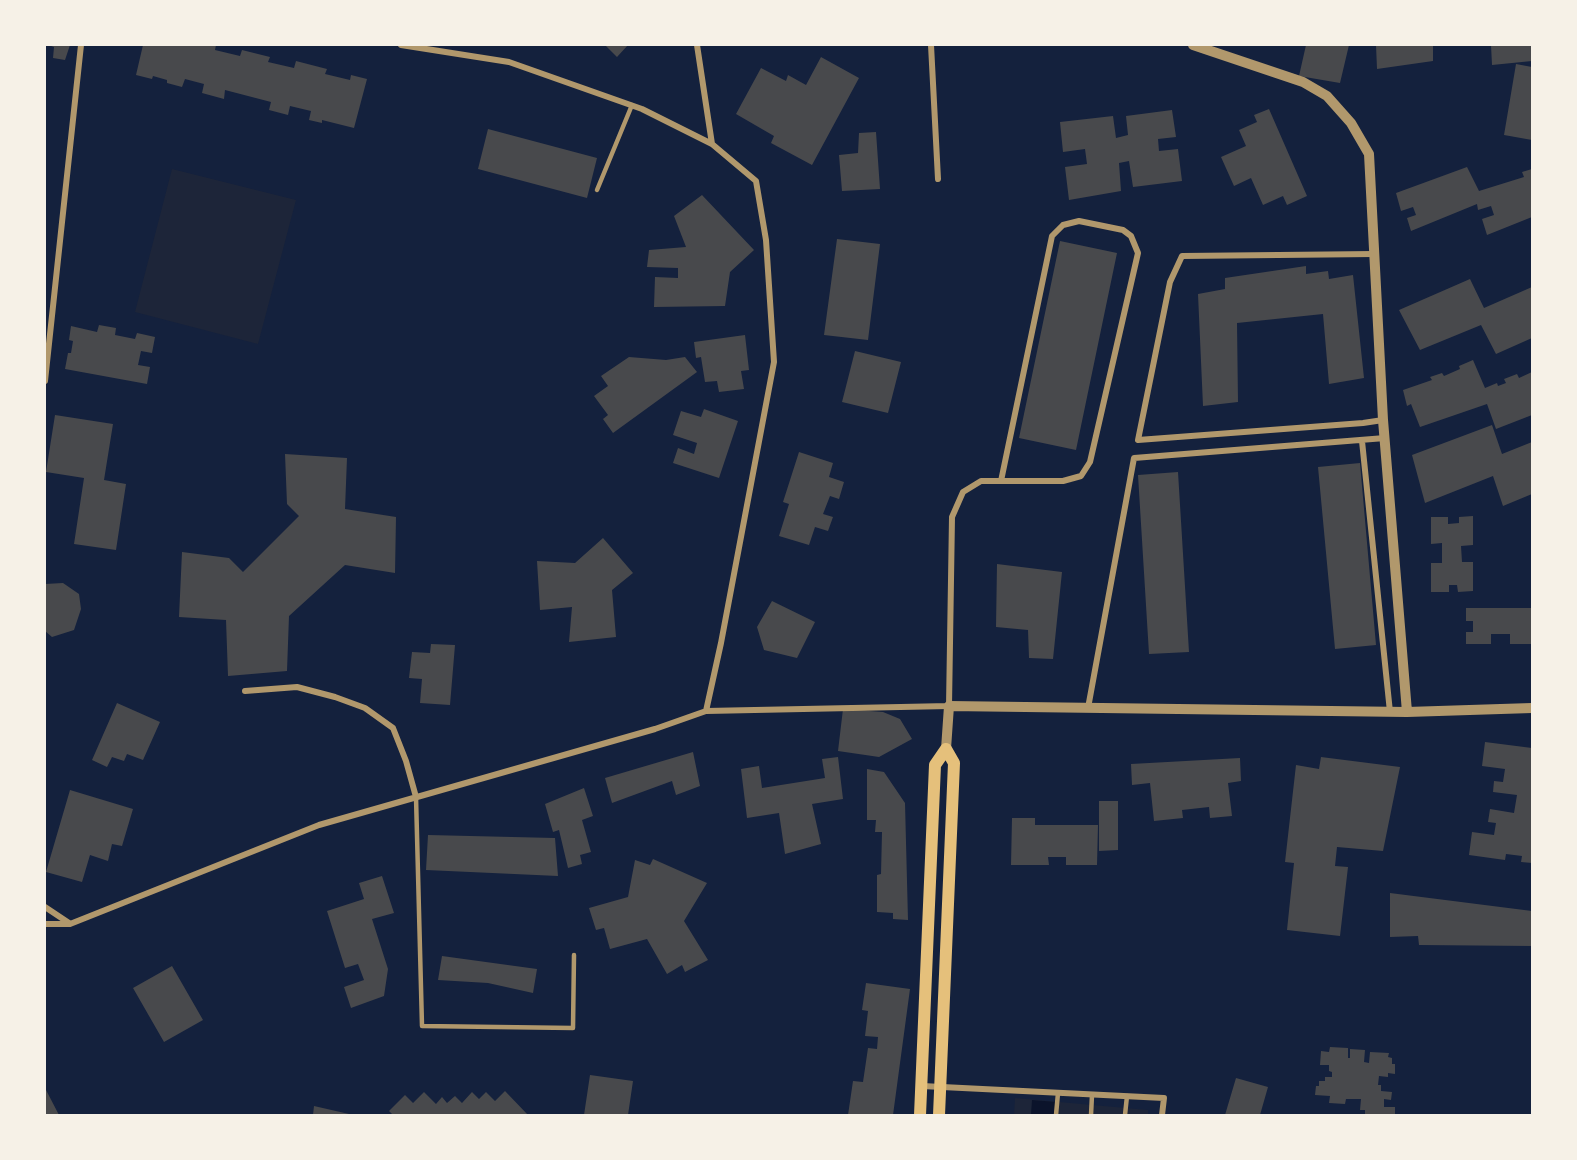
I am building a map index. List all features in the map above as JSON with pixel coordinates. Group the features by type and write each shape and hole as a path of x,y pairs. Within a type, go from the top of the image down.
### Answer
{"main road":[{"path":"920,1115 935,765 946,749 954,764 942,1087 939,1115"}],"street":[{"path":"45,381 81,45"},
{"path":"401,45 509,62 632,105 712,144 756,181 766,240 774,362 706,711"},
{"path":"697,45 712,144"},
{"path":"931,45 938,179"},
{"path":"1193,45 1303,82 1327,96 1351,123 1369,154 1383,420 1407,712"},
{"path":"946,749 949,706 952,517 963,492 981,481 1001,481 1063,481 1081,476 1090,462 1138,253 1131,236 1123,231 1079,221 1063,225 1052,236 1001,481"},
{"path":"1374,254 1182,256 1170,282 1138,440 1383,420"},
{"path":"1088,708 1134,458 1385,438"},
{"path":"1362,441 1390,712"},
{"path":"245,691 297,687 335,697 364,708 393,728 406,761 416,797"},
{"path":"45,924 70,924 319,825 655,729 706,711 949,706 1390,712 1532,708"},
{"path":"45,907 70,924"},
{"path":"922,1086 1164,1098 1162,1115"}],"lane":[{"path":"597,190 632,105"},
{"path":"416,797 422,1026 573,1028 574,956"},
{"path":"1056,1115 1058,1093"},
{"path":"1090,1115 1092,1095"},
{"path":"1125,1115 1127,1096"}],"shaded area":[{"path":"172,169 296,200 258,344 135,312"},
{"path":"1015,1098 1148,1110 1148,1115 1014,1115"},
{"path":"1032,1100 1057,1102 1056,1115 1031,1115"}],"building":[{"path":"48,45 70,45 65,60 53,58 54,47"},
{"path":"143,45 216,45 215,50 240,56 242,50 270,57 268,62 294,68 296,61 327,69 325,74 350,80 351,75 367,79 354,128 322,120 322,123 309,120 311,111 290,106 288,115 269,110 271,102 225,90 224,99 202,93 204,84 185,79 182,87 153,76 152,79 136,75"},
{"path":"605,45 628,45 617,57"},
{"path":"1306,45 1349,45 1340,83 1299,76"},
{"path":"1376,45 1433,45 1433,61 1377,69"},
{"path":"1491,45 1532,45 1532,61 1492,65"},
{"path":"821,57 859,78 812,165 771,143 774,136 736,114 761,68 786,81 788,75 806,85"},
{"path":"1516,64 1532,67 1532,140 1504,135"},
{"path":"1269,109 1307,196 1287,205 1283,196 1263,205 1251,178 1234,186 1221,157 1246,146 1239,130 1257,122 1254,115"},
{"path":"1172,110 1176,137 1158,139 1159,151 1178,149 1182,181 1133,187 1129,161 1119,163 1121,191 1069,200 1065,167 1087,164 1085,149 1063,152 1060,122 1113,116 1116,138 1128,135 1126,116"},
{"path":"488,129 597,158 587,198 478,169"},
{"path":"876,132 880,189 842,191 839,155 858,153 859,133"},
{"path":"1467,167 1479,191 1524,177 1522,172 1532,169 1532,217 1487,235 1482,219 1494,215 1491,206 1478,210 1477,204 1411,231 1407,218 1416,215 1413,207 1401,211 1396,193"},
{"path":"702,195 754,250 730,272 725,306 654,307 655,277 678,278 678,268 647,267 649,250 686,247 674,216"},
{"path":"837,239 880,244 868,340 824,335"},
{"path":"1060,241 1117,253 1076,450 1019,438"},
{"path":"1306,266 1306,274 1328,271 1329,279 1353,275 1364,378 1329,384 1323,314 1237,323 1238,402 1203,406 1198,294 1225,289 1225,278"},
{"path":"1470,279 1484,308 1532,287 1532,338 1496,354 1481,325 1420,350 1399,310"},
{"path":"99,325 116,328 115,335 135,339 137,333 155,337 152,353 141,351 138,365 150,367 147,384 65,369 73,341 69,340 71,326 97,332"},
{"path":"745,335 749,370 741,371 744,389 719,392 717,381 705,382 701,357 696,358 694,342"},
{"path":"855,351 901,362 888,413 842,402"},
{"path":"629,357 666,360 685,357 697,372 613,433 603,419 608,415 594,396 608,386 601,376"},
{"path":"1473,360 1485,388 1497,383 1498,386 1506,383 1504,379 1517,374 1519,378 1532,372 1532,415 1496,429 1487,404 1420,427 1411,404 1407,406 1403,390 1432,380 1430,377 1442,373 1444,376"},
{"path":"704,409 738,421 719,478 673,463 678,448 694,454 697,443 673,435 681,411 701,417"},
{"path":"55,415 113,424 104,480 126,484 116,550 74,544 84,478 46,472"},
{"path":"1492,425 1502,454 1532,442 1532,494 1503,506 1493,476 1425,503 1412,455"},
{"path":"799,452 833,463 829,477 844,482 839,499 830,496 823,514 833,517 828,531 815,527 809,545 779,536 789,504 783,502"},
{"path":"285,454 347,458 345,509 396,517 395,573 345,565 289,616 287,671 228,676 226,620 179,617 182,552 229,558 243,572 299,516 287,504"},
{"path":"1360,463 1376,645 1335,649 1318,467"},
{"path":"1178,472 1189,652 1149,654 1138,475"},
{"path":"1473,516 1473,545 1461,546 1462,562 1473,562 1473,591 1458,592 1457,585 1449,585 1449,592 1431,592 1431,563 1442,563 1442,543 1431,544 1431,517 1448,517 1448,524 1459,523 1459,517"},
{"path":"603,538 633,573 612,590 616,637 569,642 572,607 540,610 537,561 575,563"},
{"path":"997,564 1062,572 1053,659 1029,658 1028,630 996,627"},
{"path":"63,583 79,594 81,609 74,630 52,637 45,631 45,584"},
{"path":"772,601 815,622 797,658 764,650 757,627"},
{"path":"1466,608 1532,608 1532,644 1510,644 1510,634 1491,634 1491,644 1466,644 1466,632 1473,632 1473,621 1466,621"},
{"path":"431,644 455,645 450,705 420,703 422,679 409,678 412,652 430,653"},
{"path":"117,703 160,722 143,760 127,754 124,761 112,757 107,767 92,760"},
{"path":"843,709 883,712 900,719 912,739 879,757 838,751"},
{"path":"1485,742 1532,748 1532,863 1521,862 1522,856 1506,854 1505,860 1469,855 1472,832 1494,835 1496,823 1488,822 1490,809 1514,813 1517,795 1493,792 1494,781 1503,782 1505,769 1482,766"},
{"path":"693,752 700,786 676,795 672,781 612,803 605,778"},
{"path":"838,757 843,799 812,804 821,844 785,854 779,813 747,818 741,769 759,766 762,788 825,778 822,759"},
{"path":"1321,757 1400,767 1383,851 1337,847 1335,866 1348,867 1340,936 1287,930 1294,863 1285,862 1296,765 1319,769"},
{"path":"1240,758 1241,781 1228,783 1232,816 1210,818 1209,807 1182,810 1183,818 1154,821 1150,783 1132,785 1131,764"},
{"path":"867,769 884,772 905,803 908,920 893,919 893,913 877,912 877,875 881,874 882,832 875,832 876,820 867,820"},
{"path":"584,788 593,816 582,820 591,852 580,855 582,864 568,868 559,830 553,832 545,804"},
{"path":"70,790 133,809 122,846 112,844 108,861 90,855 82,882 46,872"},
{"path":"1099,801 1118,801 1118,850 1099,851"},
{"path":"1012,818 1035,818 1035,825 1098,825 1097,865 1066,865 1066,857 1048,857 1049,865 1011,865"},
{"path":"428,835 555,838 558,876 426,870"},
{"path":"653,859 707,883 684,921 708,960 685,972 682,965 667,974 647,939 610,949 604,928 596,930 589,908 628,897 635,860 650,865"},
{"path":"382,876 394,913 372,919 388,969 384,996 351,1008 344,987 364,980 358,964 345,968 327,911 364,899 359,883"},
{"path":"1390,893 1532,911 1532,946 1419,945 1418,936 1390,937"},
{"path":"442,956 537,969 533,993 488,983 438,980"},
{"path":"172,966 203,1020 164,1042 133,988"},
{"path":"866,983 910,989 893,1115 848,1115 853,1081 863,1082 868,1048 877,1049 878,1037 865,1036 868,1011 862,1010"},
{"path":"1330,1047 1348,1048 1348,1058 1350,1058 1350,1049 1365,1050 1364,1062 1369,1063 1370,1052 1389,1053 1388,1057 1392,1058 1392,1064 1395,1064 1395,1074 1388,1073 1388,1077 1379,1076 1378,1085 1381,1085 1381,1091 1392,1092 1391,1100 1384,1099 1384,1107 1395,1107 1395,1115 1365,1115 1365,1110 1360,1110 1361,1099 1346,1099 1345,1104 1329,1103 1330,1096 1315,1095 1319,1081 1325,1081 1325,1077 1332,1077 1329,1065 1320,1065 1321,1051 1329,1052"},
{"path":"590,1075 633,1081 628,1115 584,1115"},
{"path":"1236,1078 1268,1087 1260,1115 1225,1115"},
{"path":"45,1088 59,1115 45,1115"},
{"path":"505,1091 528,1115 393,1115 389,1111 405,1095 413,1103 424,1092 436,1104 442,1097 447,1103 455,1096 462,1103 472,1092 479,1099 486,1092 495,1101"},
{"path":"314,1106 349,1114 349,1115 313,1115"}]}
